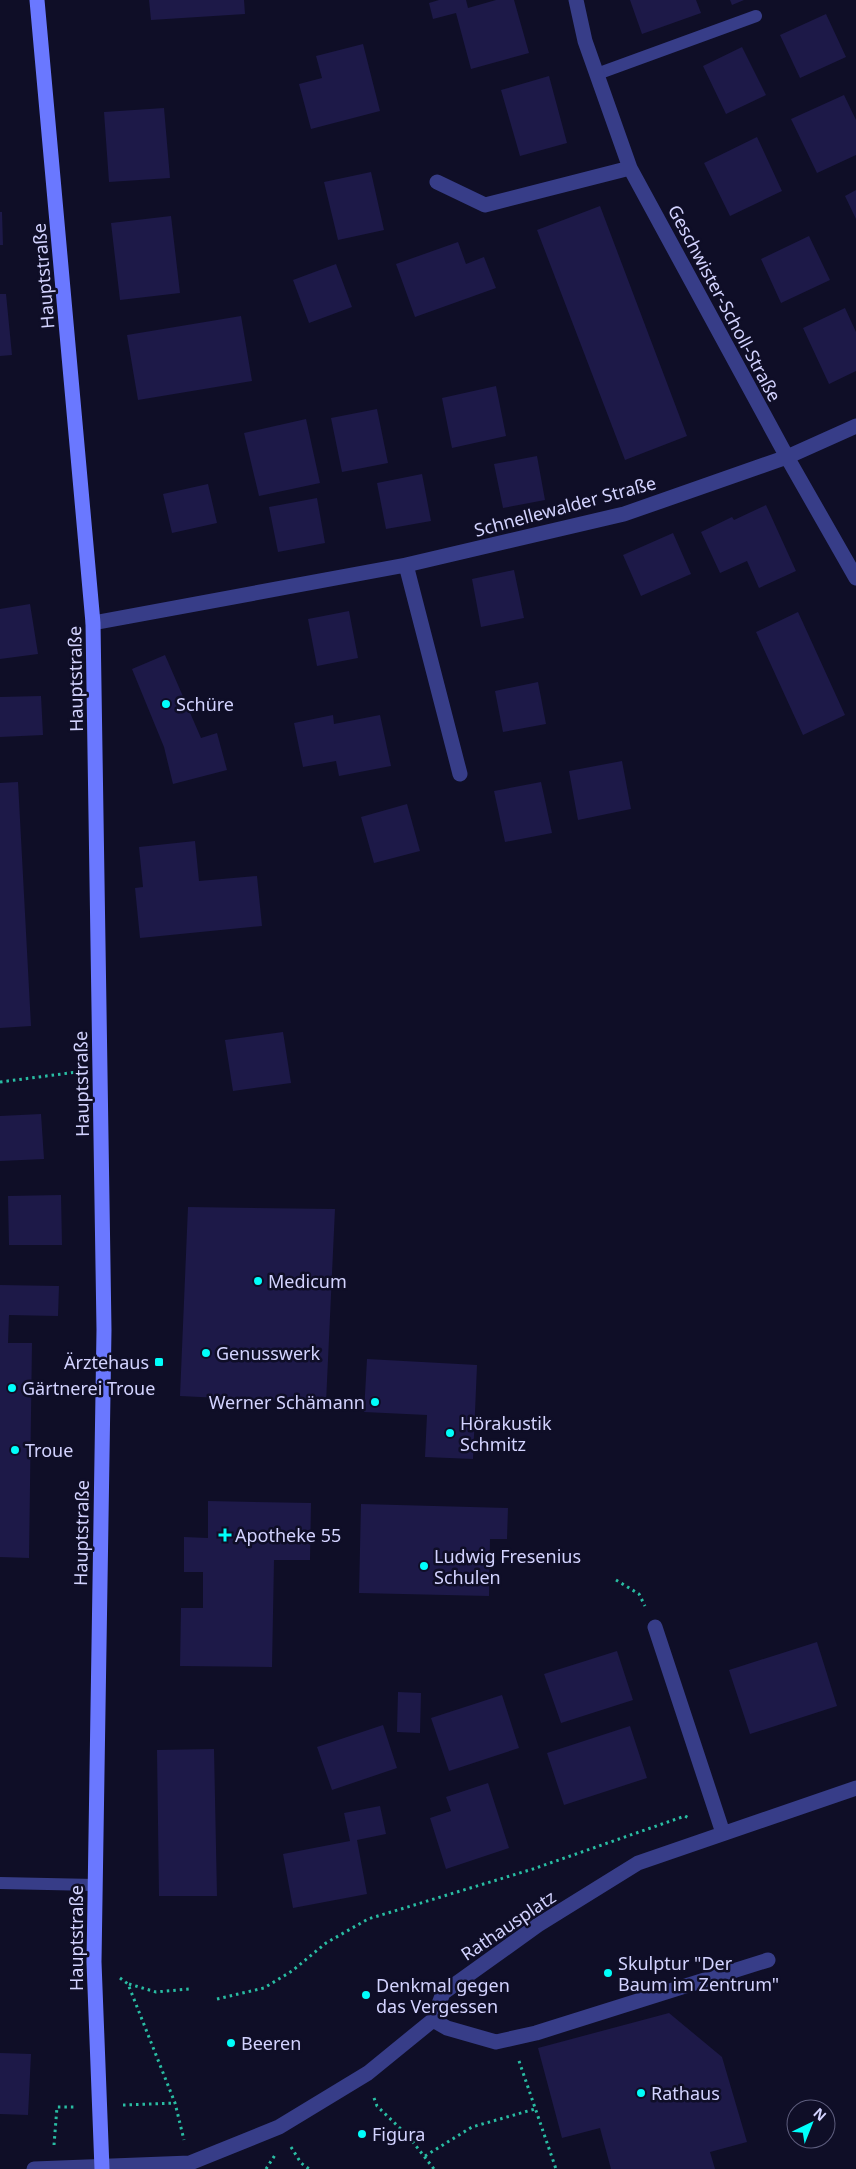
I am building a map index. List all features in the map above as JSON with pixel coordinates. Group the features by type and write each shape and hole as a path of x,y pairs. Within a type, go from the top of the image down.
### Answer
{"main road":[{"name":"Hauptstraße","path":"37,0 93,623 104,1330 94,1962 102,2168"}],"street":[{"name":"Geschwister-Scholl-Straße","path":"576,0 585,41 630,168 787,457 856,578"},
{"path":"438,182 485,205 630,168"},
{"path":"787,457 856,426"},
{"name":"Schnellewalder Straße","path":"93,623 406,565 624,514 787,457"},
{"path":"406,565 460,774"},
{"path":"655,1627 723,1833"},
{"name":"Rathausplatz","path":"433,2020 443,1993 538,1925 638,1863 856,1788"},
{"path":"34,2169 102,2168 190,2163 279,2127 368,2073 433,2020 447,2028 496,2042 536,2033 768,1960"}],"lane":[{"path":"597,74 756,16"},
{"path":"0,1883 95,1885"}],"path":[{"path":"0,1082 100,1069"},
{"path":"616,1580 639,1594 655,1627"},
{"path":"217,1999 264,1988 292,1971 326,1943 368,1919 533,1869 685,1816 723,1833"},
{"path":"94,1962 128,1984 156,1992 189,1989"},
{"path":"128,1984 175,2103 190,2163"},
{"path":"511,2039 556,2169"},
{"path":"368,2073 376,2106 409,2137 434,2169"},
{"path":"425,2156 472,2127 535,2109"},
{"path":"301,2163 309,2169"}],"building":[{"path":"149,0 244,0 245,14 151,20"},
{"path":"439,0 466,0 468,8 496,0 514,0 529,53 471,69 456,13 433,19 429,3"},
{"path":"630,0 696,0 701,13 642,34"},
{"path":"730,0 744,0 732,5"},
{"path":"826,14 846,57 800,78 780,35"},
{"path":"363,44 380,111 311,129 299,84 322,78 316,56"},
{"path":"742,47 766,95 726,114 703,66"},
{"path":"549,76 567,143 520,156 501,90"},
{"path":"844,95 856,120 856,155 817,173 791,119"},
{"path":"164,108 170,178 109,182 104,112"},
{"path":"757,137 782,191 730,216 704,163"},
{"path":"371,172 384,230 338,240 324,182"},
{"path":"856,190 856,219 845,196"},
{"path":"600,206 687,436 625,460 537,230"},
{"path":"0,212 2,212 3,245 0,245"},
{"path":"171,216 180,293 120,300 111,223"},
{"path":"809,236 830,280 781,303 761,259"},
{"path":"458,242 466,264 484,257 496,288 415,317 396,264"},
{"path":"336,264 352,307 309,323 293,280"},
{"path":"0,294 6,294 12,355 0,356"},
{"path":"845,308 856,332 856,371 829,384 803,328"},
{"path":"241,316 252,381 138,400 127,335"},
{"path":"496,386 506,436 452,448 442,398"},
{"path":"377,409 388,463 342,472 331,418"},
{"path":"306,419 320,483 259,496 244,433"},
{"path":"537,456 545,500 503,508 494,464"},
{"path":"422,474 431,521 386,529 377,483"},
{"path":"208,484 217,523 172,533 163,494"},
{"path":"317,498 325,543 278,552 269,507"},
{"path":"766,505 796,571 759,588 747,561 720,573 701,532 732,517 734,520"},
{"path":"673,533 691,574 641,596 623,555"},
{"path":"514,570 524,618 481,627 472,579"},
{"path":"30,604 38,654 0,659 0,609"},
{"path":"349,611 358,658 317,666 308,619"},
{"path":"798,612 845,715 803,735 756,632"},
{"name":"Schüre","path":"165,655 201,738 217,733 227,770 173,784 164,747 132,669"},
{"path":"538,682 546,724 503,732 495,691"},
{"path":"41,696 43,735 0,737 0,697"},
{"path":"333,715 334,724 380,715 391,766 339,776 336,761 303,767 294,723"},
{"path":"622,761 631,809 578,820 569,771"},
{"path":"18,782 31,1026 0,1028 0,783"},
{"path":"541,782 552,833 505,842 494,791"},
{"path":"407,804 420,851 374,863 361,817"},
{"path":"195,841 199,881 257,876 262,926 140,938 135,888 143,887 139,847"},
{"path":"283,1032 291,1083 233,1091 225,1040"},
{"path":"41,1114 44,1159 0,1161 0,1116"},
{"path":"61,1195 62,1245 9,1245 8,1196"},
{"name":"Medicum","path":"188,1207 335,1209 326,1403 180,1396"},
{"name":"Troue","path":"0,1285 59,1286 58,1316 9,1315 8,1343 32,1343 29,1558 0,1557"},
{"path":"367,1359 477,1365 473,1459 425,1457 427,1415 364,1412"},
{"path":"208,1501 311,1503 310,1560 274,1560 272,1667 180,1666 181,1608 203,1608 203,1572 184,1572 184,1537 208,1538"},
{"name":"Ludwig Fresenius Schulen","path":"361,1504 508,1508 507,1539 490,1539 489,1596 359,1593"},
{"path":"817,1642 837,1706 750,1734 729,1670"},
{"path":"617,1651 633,1700 561,1723 544,1674"},
{"path":"398,1692 421,1693 420,1733 397,1732"},
{"path":"502,1695 519,1748 449,1771 431,1718"},
{"path":"383,1725 397,1768 332,1790 317,1747"},
{"path":"630,1726 647,1778 564,1805 547,1753"},
{"path":"214,1749 217,1896 159,1896 157,1750"},
{"path":"488,1783 509,1848 446,1869 430,1818 451,1811 446,1797"},
{"path":"380,1806 386,1834 357,1840 367,1894 293,1908 283,1854 350,1841 344,1813"},
{"name":"Rathaus","path":"669,2013 722,2057 747,2142 710,2152 715,2169 611,2169 600,2128 562,2138 538,2048"},
{"path":"0,2053 31,2054 28,2115 0,2114"}],"place":[{"name":"Schüre","path":"166,704"},
{"name":"Medicum","path":"258,1281"},
{"name":"Genusswerk","path":"206,1353"},
{"name":"Ärztehaus","path":"159,1362"},
{"name":"Gärtnerei Troue","path":"12,1388"},
{"name":"Werner Schämann","path":"375,1402"},
{"name":"Hörakustik Schmitz","path":"450,1433"},
{"name":"Troue","path":"15,1450"},
{"name":"Apotheke 55","path":"225,1535"},
{"name":"Ludwig Fresenius Schulen","path":"424,1566"},
{"name":"Skulptur \"Der Baum im Zentrum\"","path":"608,1973"},
{"name":"Denkmal gegen das Vergessen","path":"366,1995"},
{"name":"Beeren","path":"231,2043"},
{"name":"Rathaus","path":"641,2093"},
{"name":"Figura","path":"362,2134"}]}
